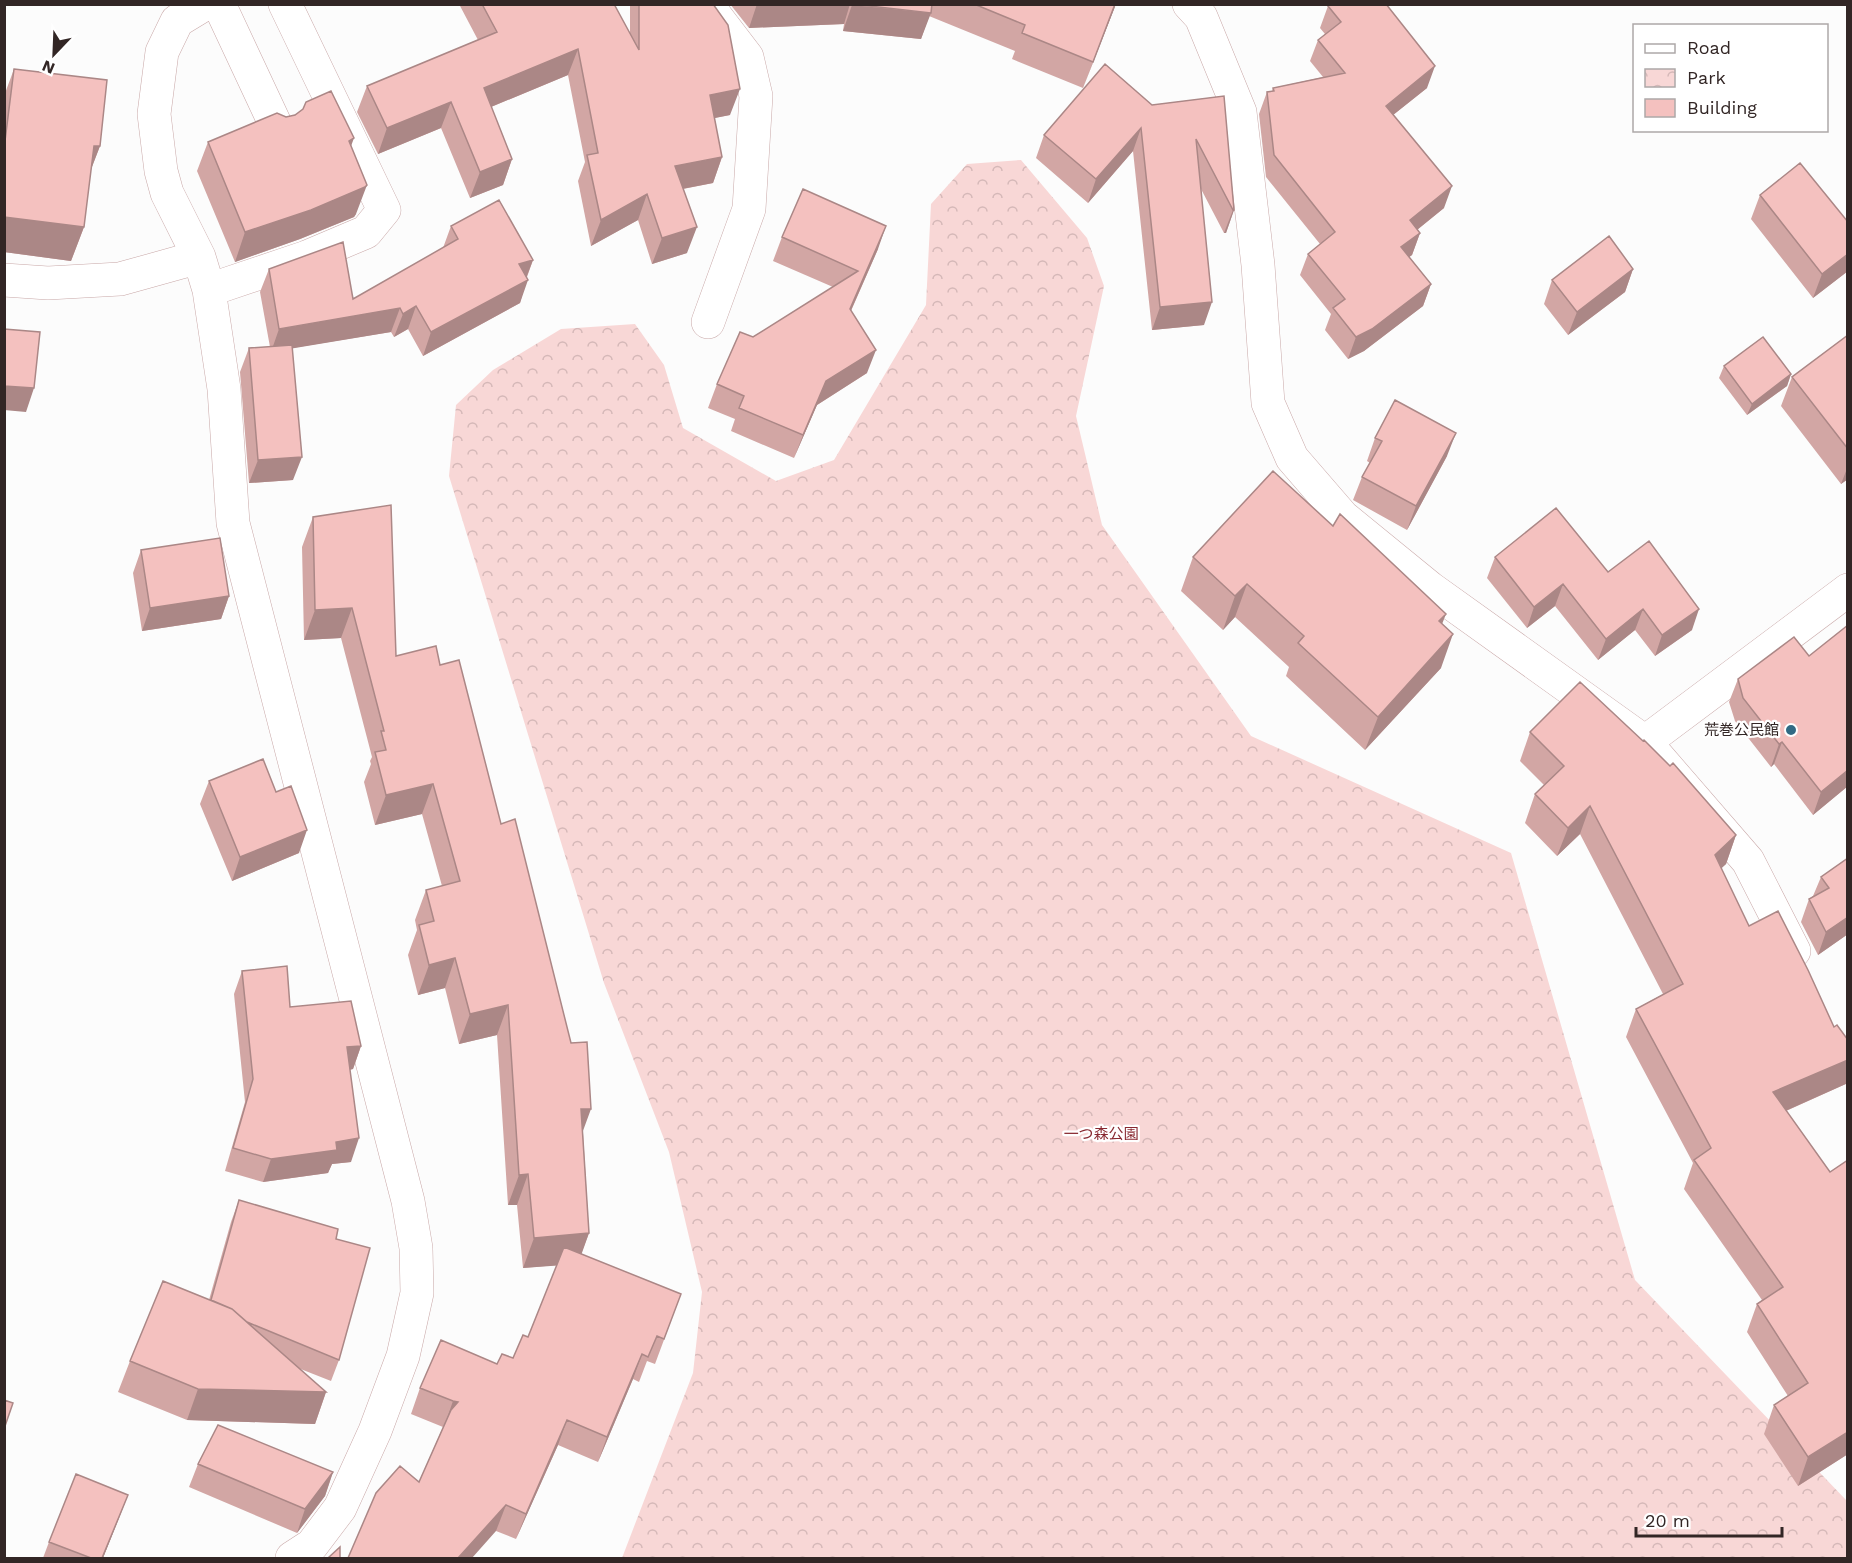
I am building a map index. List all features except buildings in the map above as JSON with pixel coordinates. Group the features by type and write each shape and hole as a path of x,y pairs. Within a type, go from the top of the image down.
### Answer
{"street":[{"path":"205,4 177,21 162,52 154,114 161,171 167,193 199,257 209,290 224,389 233,523 408,1201 416,1248 417,1293 403,1356 375,1431 340,1508 312,1545 292,1558"},
{"path":"219,4 277,128"},
{"path":"209,290 307,257 366,232 384,210 285,4"},
{"path":"708,322 749,209 756,96 747,57 711,10 711,4"},
{"path":"1189,4 1200,17 1240,112 1258,265 1268,403 1292,458 1343,517 1422,581 1645,742 1748,861 1806,973"},
{"path":"4,280 48,283 120,279 199,257"},
{"path":"1645,742 1848,590"}],"green space":[{"name":"一つ森公園","path":"1021,160 1087,238 1104,286 1076,416 1102,525 1251,736 1511,853 1635,1280 1847,1501 1847,1558 622,1558 693,1373 702,1292 669,1152 604,983 449,476 456,405 493,370 561,329 635,324 664,365 683,428 776,481 834,460 926,305 931,204 967,164"}],"place":[{"name":"荒巻公民館","path":"1791,730"}]}
